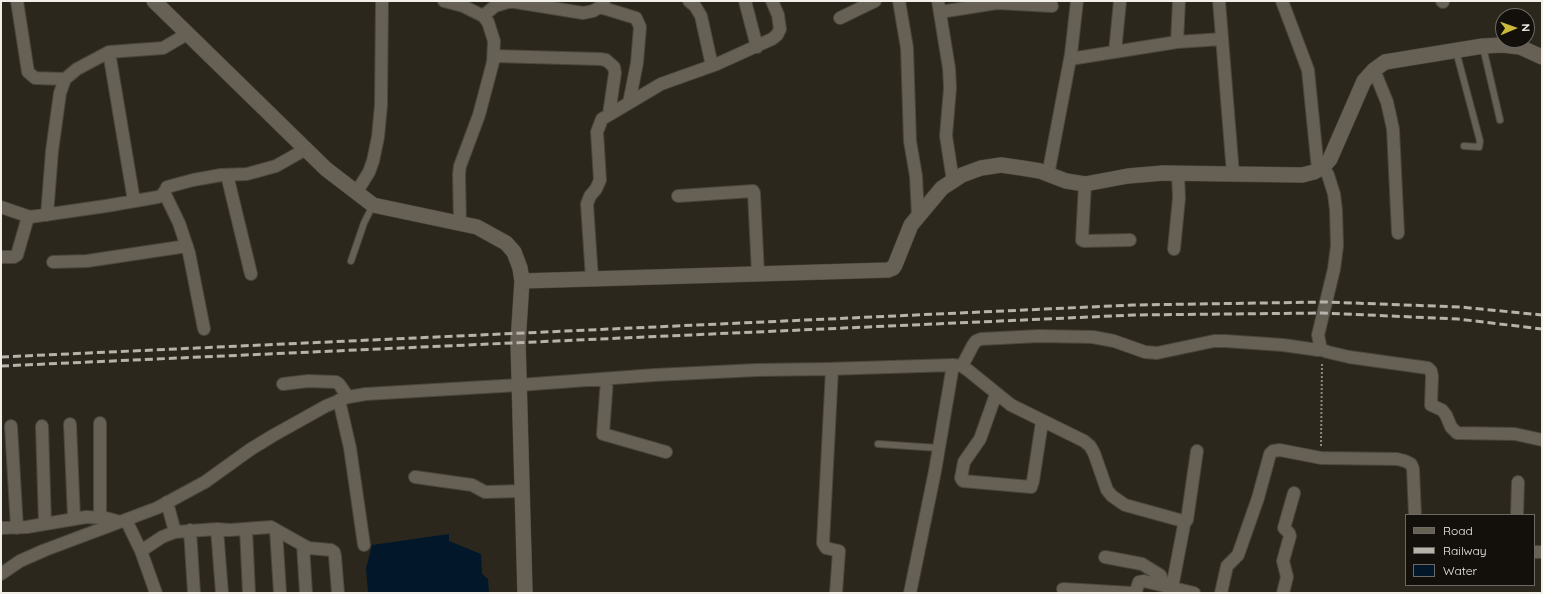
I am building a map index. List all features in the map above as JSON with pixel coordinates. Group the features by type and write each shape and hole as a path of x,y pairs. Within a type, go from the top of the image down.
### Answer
{"street":[{"path":"17,1 28,72 35,78 64,79"},
{"path":"154,1 326,169 373,205 477,227 506,243 514,252 520,268 522,281 518,342 525,593"},
{"path":"356,193 369,172 378,137 381,105 382,1"},
{"path":"444,1 471,5 488,22 494,41 494,56 479,115 460,166 460,223"},
{"path":"689,1 695,6 701,16 712,66"},
{"path":"745,1 757,47"},
{"path":"592,279 587,204 600,180 597,132 602,119 661,84 712,66 772,39 777,35 780,29 778,15 772,1"},
{"path":"840,18 875,1"},
{"path":"899,1 907,48 910,141 916,176 918,216"},
{"path":"1048,174 1070,59 1078,1"},
{"path":"1115,52 1120,1"},
{"path":"1177,42 1179,1"},
{"path":"1219,1 1233,174"},
{"path":"1282,1 1308,70 1321,169 1328,175 1334,194 1336,210 1337,246 1334,269 1318,335 1320,349"},
{"path":"483,16 495,6 508,2 515,2 583,13 593,11 602,4 636,18 640,27 637,63 629,103"},
{"path":"953,181 946,136 950,88 948,61 939,7 997,3 1052,6"},
{"path":"47,215 52,151 60,93 64,79 77,69 109,52 163,48 187,34"},
{"path":"1070,59 1177,42 1222,39"},
{"path":"522,281 888,270 893,268 910,225 942,188 962,175 981,168 1001,165 1028,169 1048,174 1066,181 1085,184 1128,176 1178,174 1302,175 1321,169 1330,159 1364,81 1374,70 1385,62 1483,46 1503,45 1520,47 1542,57"},
{"path":"109,52 134,201"},
{"path":"494,56 606,60 614,67 615,74 609,114"},
{"path":"1374,70 1387,102 1393,129 1398,233"},
{"path":"1,208 28,217 162,196 170,186 205,177 247,174 276,166 306,149"},
{"path":"1174,249 1179,198 1178,174"},
{"path":"227,175 251,274"},
{"path":"1085,184 1082,240 1130,240"},
{"path":"678,196 753,191 758,274"},
{"path":"164,192 179,223 187,246 204,329"},
{"path":"1,257 14,257 17,255 28,217"},
{"path":"53,262 87,261 187,246"},
{"path":"910,593 939,448 958,366 976,341 988,338 1065,336 1093,337 1114,341 1145,352 1156,353 1214,341 1283,345 1316,350 1320,349 1349,358 1428,368 1431,371 1432,376 1431,405 1442,410 1446,414 1451,427 1457,433 1515,434 1542,440"},
{"path":"1,574 20,561 45,550 123,521 168,502 205,482 251,449 274,435 344,399 366,394 757,370 958,366 969,371 1011,405 1042,422 1084,441 1090,446 1094,453 1107,490 1112,496 1125,505 1183,521 1184,523"},
{"path":"832,369 823,543 826,548 839,551 836,593"},
{"path":"608,379 603,434 666,452"},
{"path":"283,384 308,380 336,382 339,384 344,399 364,545"},
{"path":"996,394 980,439 964,462 961,478 963,481 1031,487 1042,422"},
{"path":"100,423 100,517"},
{"path":"70,424 74,518"},
{"path":"11,426 16,528"},
{"path":"42,426 45,524"},
{"path":"1221,593 1228,566 1238,555 1258,498 1271,452 1280,450 1321,458 1397,459 1411,464 1413,469 1416,514"},
{"path":"1169,589 1184,523 1187,520 1198,451"},
{"path":"415,477 472,485 485,492 522,491"},
{"path":"1517,514 1518,482"},
{"path":"1283,593 1288,577 1283,561 1290,536 1284,528 1294,493"},
{"path":"168,502 175,532"},
{"path":"1,528 16,528 74,518 100,517 123,521 141,551 156,593"},
{"path":"141,551 162,537 175,532 268,526 309,548 332,550 335,556 338,593"},
{"path":"246,528 249,593"},
{"path":"217,529 222,593"},
{"path":"190,530 194,593"},
{"path":"276,530 280,593"},
{"path":"303,545 306,593"},
{"path":"1105,557 1142,564 1160,575 1169,589"},
{"path":"1063,589 1132,593 1136,591 1140,582 1142,581 1169,589 1194,593"}],"lane":[{"path":"1483,46 1500,120"},
{"path":"1456,50 1480,141 1479,147 1464,146"},
{"path":"351,261 364,223 373,205"},
{"path":"878,444 939,448"}],"path":[{"path":"1320,349 1321,458"}],"water":[{"path":"449,534 449,541 481,554 482,574 488,579 489,593 368,593 366,568 372,545"}],"railway":[{"path":"1,357 1133,305 1326,302 1460,307 1542,315"},
{"path":"1,366 1134,315 1322,313 1458,319 1542,329"}]}
